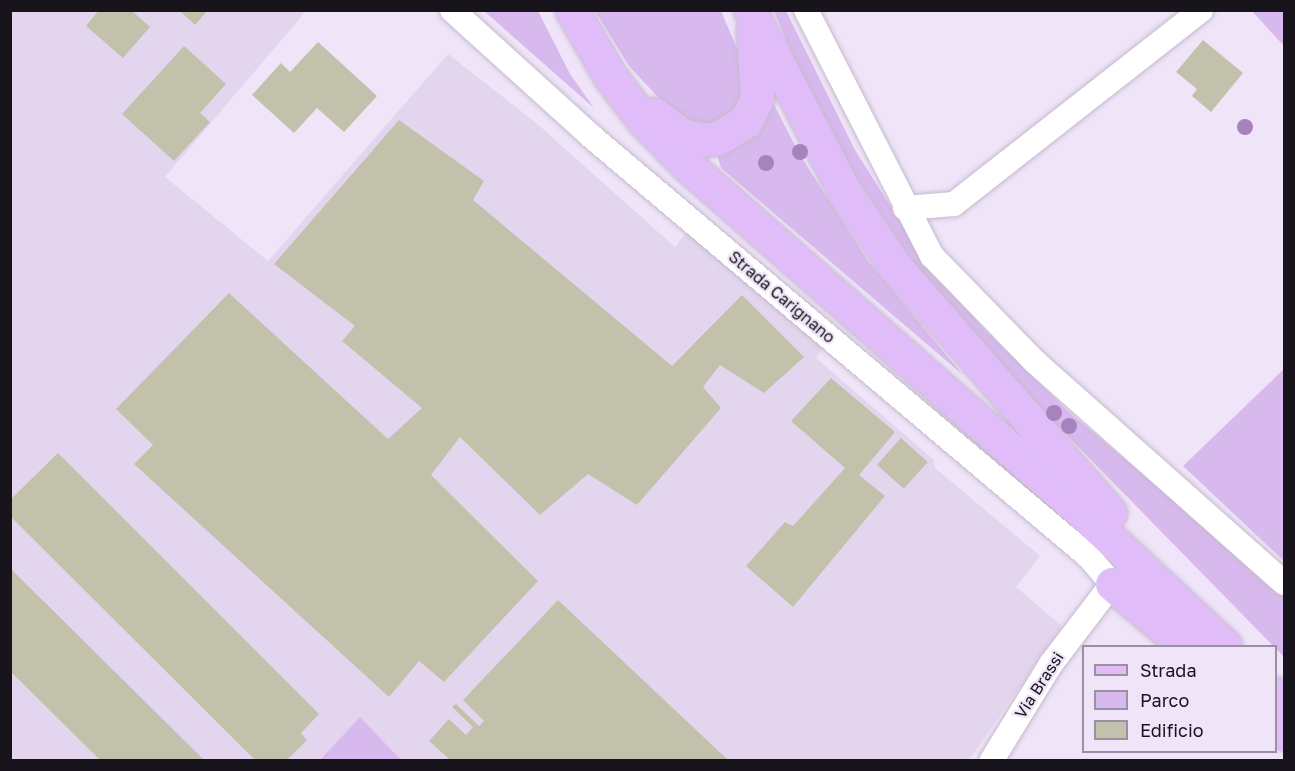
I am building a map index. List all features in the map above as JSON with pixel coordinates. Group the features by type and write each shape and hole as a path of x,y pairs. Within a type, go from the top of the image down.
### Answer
{"main road":[{"path":"572,10 610,76 643,120 687,165 1067,500 1226,645"},
{"path":"610,76 682,135 702,140 718,138 747,121 758,98 751,13"},
{"path":"751,13 847,196 893,264 1001,392 1226,645"},
{"path":"1112,584 1184,645"}],"street":[{"name":"Strada Carignano","path":"452,10 499,50 592,137 1088,556 1112,584"},
{"path":"472,10 477,24 499,50"},
{"path":"806,10 905,208 932,256 1034,361 1284,583"},
{"path":"905,208 954,204 1201,10"},
{"name":"Via Brassi","path":"992,760 1051,664 1112,584"}],"shaded area":[{"path":"10,11 306,11 165,177 268,261 448,54 535,122 675,247 688,231 823,347 816,358 934,460 935,468 1040,556 1016,587 1062,626 969,760 11,760"}],"green space":[{"path":"484,11 538,11 570,74 594,108"},
{"path":"595,11 721,11 748,74 742,101 722,121 697,126 669,109 629,66"},
{"path":"774,11 786,11 855,150 925,261 988,333 1069,412 1284,594 1284,657 1277,650 1277,645 1272,645 1047,415 921,275 845,161 798,69"},
{"path":"1252,11 1284,11 1284,46"},
{"path":"774,105 800,155 868,261 963,375 721,168 716,152 745,141"},
{"path":"1284,369 1284,561 1183,466"},
{"path":"360,717 401,760 320,760"}],"building":[{"path":"99,10 131,10 150,27 123,58 86,26"},
{"path":"179,10 208,10 195,25"},
{"path":"1203,40 1243,73 1211,112 1192,96 1197,89 1176,72"},
{"path":"318,42 377,96 344,132 317,108 294,133 252,95 281,63 290,72"},
{"path":"184,46 226,84 200,113 210,122 174,161 122,114"},
{"path":"399,120 484,181 473,200 672,366 742,295 804,357 764,393 720,365 703,387 721,408 637,505 588,474 540,515 460,437 431,475 538,581 444,682 419,661 389,697 134,464 153,445 116,409 229,293 388,439 422,408 342,341 355,326 274,264"},
{"path":"831,378 895,432 859,475 885,496 793,607 746,566 785,522 793,526 845,468 791,421"},
{"path":"901,438 928,462 904,489 877,465"},
{"path":"58,453 319,714 301,733 307,740 287,760 255,760 10,516 10,500"},
{"path":"10,568 204,760 100,760 10,671"},
{"path":"558,600 728,760 446,760 448,758 429,741 449,719 466,735 473,727 452,707 456,704 479,726 484,721 463,700"}]}
